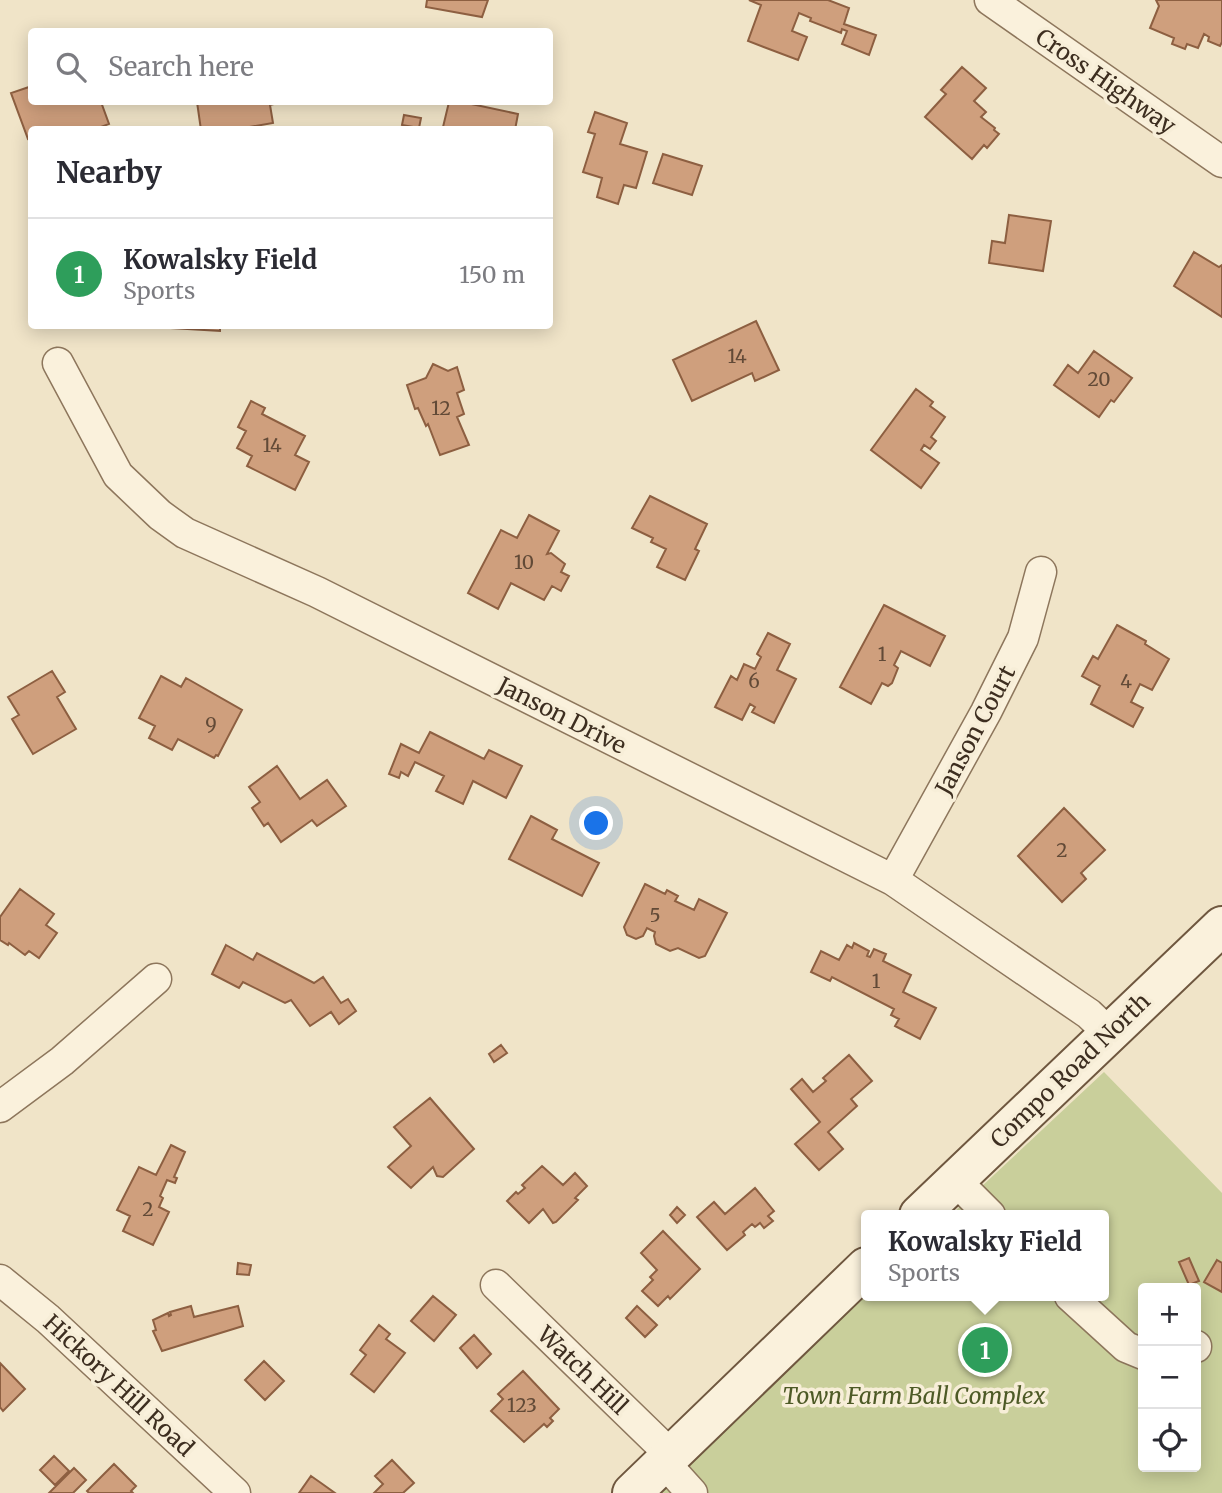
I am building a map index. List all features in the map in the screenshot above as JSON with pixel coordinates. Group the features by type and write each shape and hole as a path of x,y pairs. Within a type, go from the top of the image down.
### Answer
{"main road":[{"name":"Compo Road North","path":"924,1210 1222,926"},
{"path":"632,1493 861,1272"}],"street":[{"name":"Cross Highway","path":"989,0 1222,162"},
{"name":"Janson Drive","path":"58,363 118,475 160,515 185,533 329,599 893,880 1089,1014 1109,1033"},
{"name":"Janson Court","path":"893,880 986,712 1023,638 1041,572"},
{"path":"0,1107 62,1061 156,979"},
{"path":"956,1180 984,1210"},
{"name":"Hickory Hill Road","path":"0,1280 48,1319 235,1493"},
{"name":"Watch Hill","path":"496,1285 667,1459 692,1493"},
{"path":"1075,1301 1126,1348 1138,1352"}],"green space":[{"name":"Town Farm Ball Complex","path":"1104,1072 1222,1193 1222,1493 653,1493 861,1299 861,1301 1109,1301 1109,1210 956,1210"}],"building":[{"path":"427,0 488,0 482,17 426,7"},
{"path":"749,0 828,0 849,8 844,24 876,35 869,55 842,44 847,31 842,29 841,33 810,21 811,18 799,13 792,31 807,37 798,60 748,41 761,5"},
{"path":"1156,0 1222,0 1220,46 1208,41 1209,37 1204,34 1198,48 1187,44 1185,49 1172,44 1174,38 1150,28 1159,6"},
{"path":"962,67 986,88 974,101 986,112 981,117 999,134 987,148 984,145 972,159 925,117 946,94 941,90"},
{"path":"28,87 28,105 102,105 109,124 28,126 28,139 11,93"},
{"path":"197,105 270,105 273,123 255,126 200,126"},
{"path":"448,105 476,105 518,114 516,126 443,126"},
{"path":"595,112 627,123 620,144 647,152 636,188 624,185 618,204 597,197 602,178 583,172 595,134 588,132"},
{"path":"404,115 421,118 419,126 402,125"},
{"path":"663,154 702,166 692,195 653,183"},
{"path":"1009,215 1051,221 1043,271 989,263 992,241 1005,243"},
{"path":"1194,252 1219,267 1222,265 1222,317 1174,286"},
{"path":"756,321 779,370 755,381 752,373 692,401 673,360"},
{"path":"188,329 220,329 220,331"},
{"path":"1094,351 1132,378 1099,417 1054,385 1068,365 1078,373"},
{"path":"433,364 448,371 457,367 464,390 457,393 464,414 457,417 469,445 440,455 428,424 426,426 418,408 415,409 407,385 426,378"},
{"path":"916,389 933,402 930,406 945,417 931,437 936,441 930,449 924,445 921,450 939,463 921,488 871,450"},
{"path":"251,401 265,408 262,414 305,436 295,455 309,462 295,490 247,466 252,456 237,448 246,431 238,427"},
{"path":"650,496 707,524 695,549 699,551 685,580 657,567 666,549 651,542 653,538 632,528"},
{"path":"529,515 559,531 547,554 551,553 565,564 561,572 569,576 561,591 552,586 544,600 511,583 498,609 468,593 501,530 517,538"},
{"path":"884,605 945,636 930,666 901,651 894,665 898,668 892,683 888,686 882,683 871,704 840,687"},
{"path":"1117,625 1146,641 1145,644 1169,659 1152,690 1140,684 1131,702 1143,708 1133,727 1091,704 1100,686 1082,676 1093,656 1098,659"},
{"path":"768,633 790,644 777,670 796,679 774,723 752,712 755,707 750,704 742,720 715,707 731,676 737,680 744,664 755,669 761,657 757,654"},
{"path":"52,671 65,692 57,697 76,729 33,754 12,719 19,715 8,697"},
{"path":"161,676 181,687 186,678 242,710 218,756 214,758 178,739 172,750 149,738 155,726 139,718"},
{"path":"430,732 484,759 489,750 522,766 506,798 473,781 463,804 436,791 444,776 415,762 408,776 401,772 399,778 389,774 401,744 419,753"},
{"path":"277,766 300,799 327,780 346,806 317,826 312,820 281,842 268,823 264,826 252,808 260,802 249,787"},
{"path":"1064,808 1105,850 1081,873 1086,879 1062,902 1018,856"},
{"path":"531,816 557,830 552,839 599,863 582,896 509,859"},
{"path":"645,884 665,894 667,890 678,896 675,901 694,910 699,899 727,913 705,956 699,958 678,948 670,951 656,944 655,932 647,928 643,936 636,939 627,935 624,927"},
{"path":"20,889 54,914 46,925 57,933 39,958 29,951 25,955 0,940 0,917"},
{"path":"854,943 869,951 867,956 870,957 874,949 886,954 883,961 911,975 903,992 936,1008 920,1039 895,1026 899,1019 891,1015 894,1009 832,977 830,981 811,972 821,951 839,960 847,945 852,948"},
{"path":"226,945 253,960 257,953 314,983 323,977 341,1003 348,999 356,1011 339,1024 331,1012 310,1026 291,1000 285,1003 243,982 239,988 212,974"},
{"path":"501,1045 507,1053 494,1062 489,1054"},
{"path":"849,1055 872,1081 851,1099 857,1106 828,1132 843,1149 819,1170 795,1144 820,1122 791,1089 802,1079 813,1092 826,1081 823,1078"},
{"path":"430,1098 474,1149 443,1177 437,1176 433,1167 411,1188 388,1167 411,1146 394,1127"},
{"path":"171,1145 185,1152 174,1177 177,1178 175,1183 167,1180 160,1196 163,1198 159,1207 169,1212 153,1245 123,1231 130,1216 117,1210 139,1167 156,1175"},
{"path":"542,1166 563,1185 575,1173 587,1186 575,1198 578,1200 556,1222 553,1223 543,1209 529,1223 507,1201 525,1188 522,1185"},
{"path":"755,1188 774,1211 768,1216 773,1221 764,1228 760,1223 755,1227 752,1224 743,1232 745,1235 727,1250 697,1217 714,1202 725,1214"},
{"path":"677,1207 685,1215 677,1223 670,1215"},
{"path":"663,1231 700,1269 670,1299 668,1296 658,1306 642,1291 653,1280 650,1277 657,1270 641,1253"},
{"path":"1189,1258 1199,1281 1188,1283 1179,1262"},
{"path":"1217,1260 1222,1263 1222,1292 1204,1282"},
{"path":"238,1263 251,1265 249,1275 237,1274"},
{"path":"433,1296 456,1315 434,1341 411,1321"},
{"path":"191,1306 194,1317 238,1306 243,1326 162,1351 153,1331 156,1330 153,1320"},
{"path":"637,1306 657,1325 645,1337 626,1318"},
{"path":"379,1325 390,1334 386,1339 405,1353 374,1392 351,1374 366,1355 360,1350"},
{"path":"474,1335 491,1354 477,1368 460,1348"},
{"path":"264,1361 284,1381 265,1400 245,1380"},
{"path":"0,1363 25,1389 3,1411 0,1407"},
{"path":"523,1371 559,1409 550,1418 553,1421 547,1427 544,1424 524,1442 491,1411 503,1399 498,1394"},
{"path":"54,1456 69,1471 55,1485 40,1470"},
{"path":"392,1460 414,1483 403,1493 374,1493 383,1484 375,1476"},
{"path":"114,1464 136,1486 131,1491 133,1493 89,1493 87,1491"},
{"path":"74,1468 86,1480 73,1493 49,1493"},
{"path":"311,1476 321,1483 335,1493 299,1493"}],"place":[{"name":"Kowalsky Field","path":"985,1350"}]}
